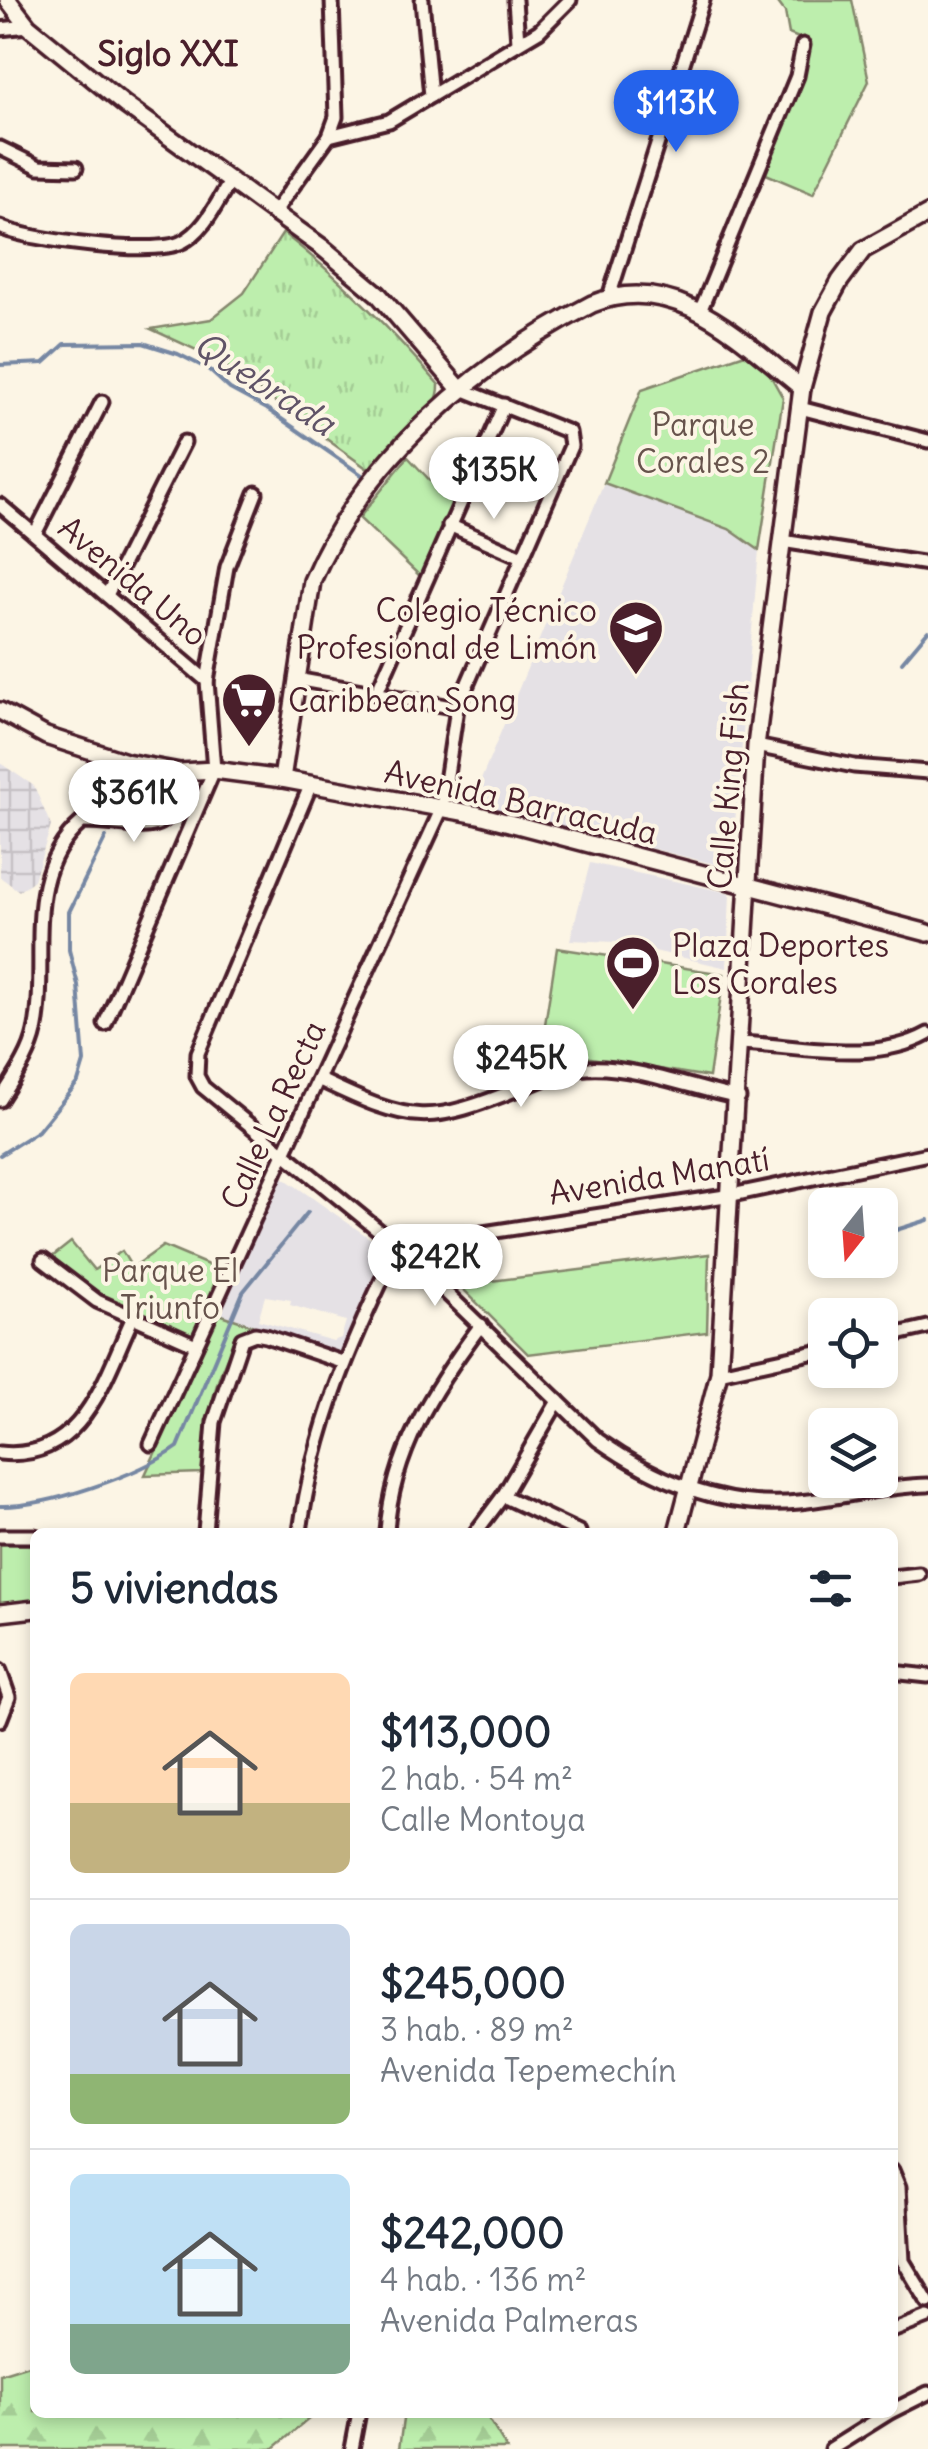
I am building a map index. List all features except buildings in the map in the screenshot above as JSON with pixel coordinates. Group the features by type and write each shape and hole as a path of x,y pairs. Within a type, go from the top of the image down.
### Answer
{"street":[{"path":"273,214 329,136 336,116 338,84 332,0"},
{"path":"422,0 432,96"},
{"path":"515,0 518,42"},
{"path":"329,136 389,121 555,18 570,0"},
{"path":"610,297 703,0"},
{"path":"14,3 28,26 378,294 459,388 504,405 377,692"},
{"path":"0,28 28,26"},
{"path":"701,309 797,76 803,44"},
{"path":"0,148 39,167 76,168"},
{"path":"0,227 34,239 164,248 198,230 230,182"},
{"name":"Calle King Fish","path":"678,1528 719,1373 756,746 802,388 823,312 840,281 863,250 928,214"},
{"path":"282,779 312,581 323,555 381,473 459,388 572,314 610,297 652,296 701,309 802,388"},
{"path":"35,534 102,402"},
{"name":"Calle La Recta","path":"152,1444 442,808 457,708 572,439 569,432 504,405"},
{"path":"800,408 928,440"},
{"path":"107,595 184,442"},
{"path":"207,681 227,568 256,493"},
{"name":"Avenida Uno","path":"0,505 207,681 214,770"},
{"path":"448,525 522,558"},
{"path":"782,541 928,564"},
{"path":"296,678 457,708"},
{"name":"Avenida Barracuda","path":"0,711 46,736 126,762 180,772 214,770 282,779 442,808 928,933"},
{"path":"756,746 854,766 928,772"},
{"path":"105,1024 214,770"},
{"path":"0,1100 34,1037 39,1008 40,902 61,839 82,822 151,826 167,820 174,813 180,772"},
{"path":"312,784 198,1052 197,1076 203,1088 398,1246 598,1440 634,1465 690,1491 796,1502 928,1485"},
{"path":"741,1042 876,1050 907,1046 928,1034"},
{"path":"320,1080 366,1102 435,1117 464,1111 555,1072 592,1067 738,1098"},
{"name":"Avenida Manatí","path":"398,1246 732,1195 928,1154"},
{"path":"301,1528 316,1450 342,1362 398,1246"},
{"path":"43,1260 87,1295 196,1345"},
{"path":"0,1453 30,1456 57,1443 82,1421 133,1317"},
{"path":"386,1528 388,1504 412,1434 436,1386 480,1325"},
{"path":"898,1334 928,1327"},
{"path":"205,1528 214,1422 242,1338 266,1336 342,1362"},
{"path":"719,1373 808,1354"},
{"path":"479,1528 504,1496 558,1401"},
{"path":"504,1496 571,1528"},
{"path":"0,1536 30,1536"},
{"path":"898,1576 918,1574"},
{"path":"0,1614 30,1611"},
{"path":"0,1670 9,1697 0,1720"},
{"path":"898,1673 928,1676"},
{"path":"898,2186 903,2262 928,2302"},
{"path":"898,2330 928,2317"},
{"path":"898,2409 928,2393"},
{"path":"352,2449 358,2418"},
{"path":"831,2449 882,2418"}],"shaded area":[{"name":"Colegio Técnico Profesional de Limón","path":"604,483 729,529 759,550 731,868 471,804"},
{"path":"0,763 34,786 51,826 34,880 19,891 0,877"},
{"path":"590,863 730,893 727,968 616,942 570,940"},
{"path":"281,1176 388,1251 340,1355 219,1314","holes":["265,1296 291,1300 290,1305 346,1321 341,1338 333,1341 258,1320"]}],"green space":[{"path":"776,0 852,0 869,81 813,194 766,174 811,43 789,34 785,12"},
{"path":"283,233 365,305 439,385 424,421 372,472 216,359 151,329 211,319 244,293"},
{"name":"Parque Corales 2","path":"745,354 769,373 783,398 759,550 729,529 604,483 642,389"},
{"path":"408,457 452,504 421,577 359,518"},
{"name":"Plaza Deportes Los Corales","path":"557,948 724,974 709,1077 541,1050"},
{"name":"Parque El Triunfo","path":"71,1242 94,1270 122,1251 132,1268 163,1246 220,1270 192,1338 98,1297 47,1261"},
{"path":"709,1254 707,1332 528,1354 459,1285"},
{"path":"219,1314 251,1325 239,1337 221,1372 209,1415 201,1473 145,1475"},
{"path":"0,1544 30,1545 30,1603 0,1605"},
{"path":"30,2365 30,2418 310,2418 273,2449 0,2449 0,2374"},
{"path":"403,2418 488,2418 507,2449 399,2449"}],"waterway":[{"name":"Quebrada","path":"0,365 44,363 65,344 143,343 208,369 230,389 267,409 369,480"},
{"path":"902,662 928,631"},
{"name":"Quebrada","path":"0,1155 38,1131 78,1082 84,1062 78,985 69,950 69,912 106,837"},
{"path":"0,1506 43,1501 92,1487 140,1468 178,1447 243,1292 308,1212"},
{"path":"898,1229 928,1220"}],"place":[{"name":"Colegio Técnico Profesional de Limón","path":"636,677"},
{"name":"Caribbean Song","path":"249,749"},
{"name":"Plaza Deportes Los Corales","path":"633,1012"}],"district":[{"name":"Siglo XXI","path":"168,53"}]}
